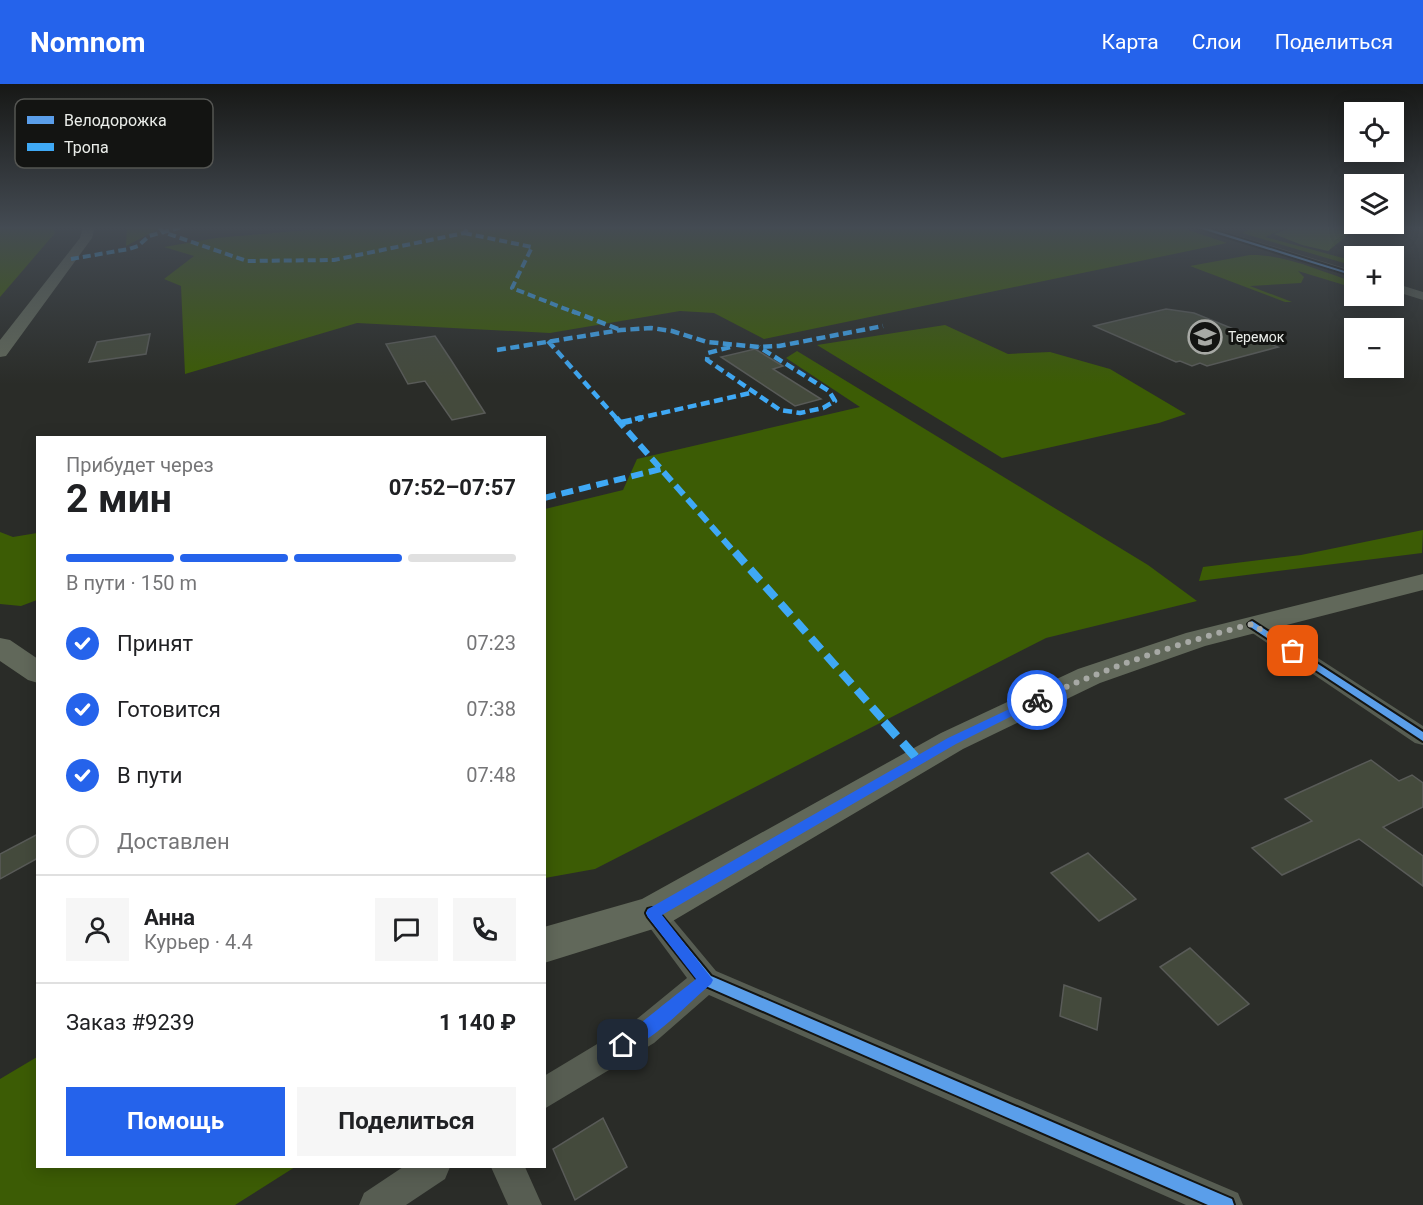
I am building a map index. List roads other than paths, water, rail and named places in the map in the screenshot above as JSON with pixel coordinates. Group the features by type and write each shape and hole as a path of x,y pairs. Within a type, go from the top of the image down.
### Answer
{"main road":[{"path":"0,352 55,279"},
{"path":"546,944 652,913 952,741 1089,676 1141,657 1252,624 1423,582"},
{"path":"0,647 36,672"}],"street":[{"path":"1404,290 1423,296"},
{"path":"1252,624 1423,737"},
{"path":"652,913 706,980 1226,1205"},
{"path":"546,1093 643,1033 706,980"},
{"path":"376,1205 432,1168"},
{"path":"508,1168 525,1205"}],"place":[{"name":"Теремок","path":"1205,337"}]}
